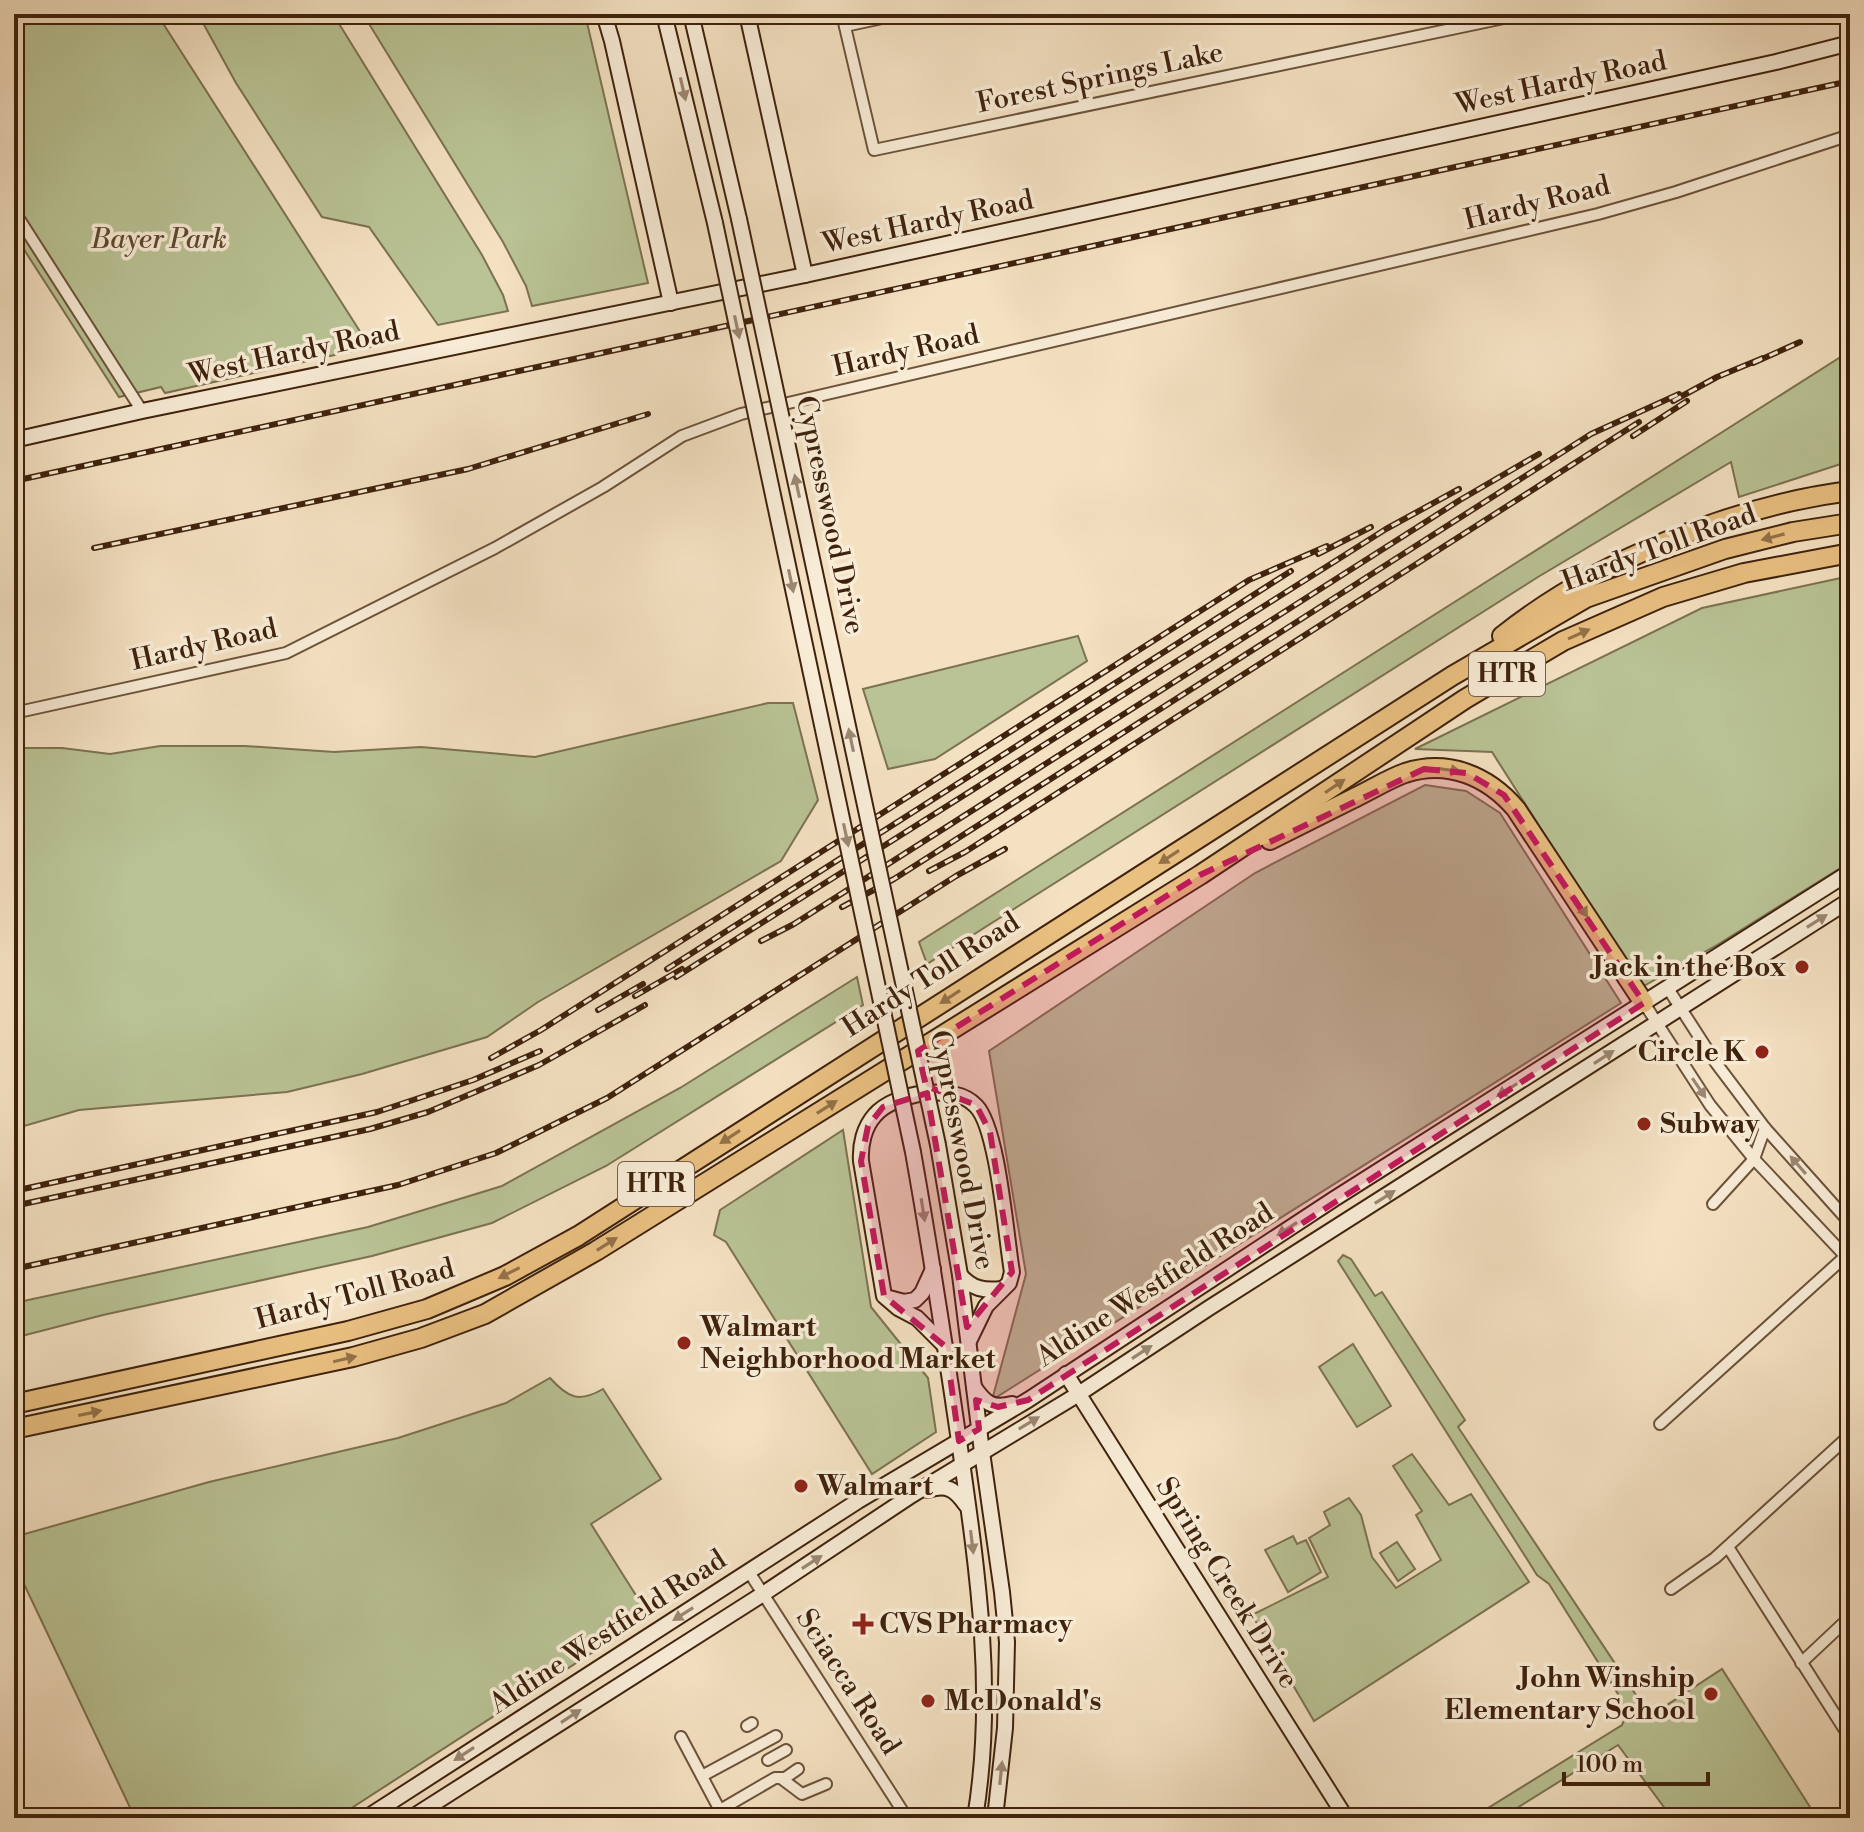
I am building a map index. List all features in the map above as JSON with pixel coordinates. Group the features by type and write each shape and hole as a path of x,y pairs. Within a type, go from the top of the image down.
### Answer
{"highway":[{"path":"1452,676 1525,617 1649,547 1779,505 1850,491"},
{"name":"Hardy Toll Road","path":"14,1404 348,1331 427,1309 505,1276 578,1236 1452,676 1586,598 1725,549 1793,532 1850,523"},
{"name":"Hardy Toll Road","path":"14,1429 353,1357 421,1338 485,1314 584,1258 1200,875 1465,699 1563,641 1663,597 1744,573 1850,553"},
{"path":"1200,875 1403,774 1439,768 1467,773 1493,786 1516,809 1644,1003"}],"main road":[{"path":"604,14 671,303"},
{"name":"Cypresswood Drive","path":"661,14 675,53 715,223 913,1152 946,1347 982,1618 985,1682 975,1818"},
{"name":"Cypresswood Drive","path":"691,14 739,219 938,1145 960,1275 1002,1592 1007,1682 995,1818"},
{"path":"747,14 805,275"},
{"name":"West Hardy Road","path":"14,440 805,275 1776,62 1850,43"},
{"name":"Aldine Westfield Road","path":"366,1818 858,1501 1028,1400 1198,1286 1850,872"},
{"name":"Aldine Westfield Road","path":"411,1818 763,1594 912,1495 1077,1395 1850,900"},
{"path":"946,1347 917,1318 884,1296 861,1161 862,1139 873,1117 883,1107 937,1091 964,1098 976,1105 990,1132 1012,1272 1009,1283 986,1306 969,1341"},
{"path":"1468,1114 1481,1136"},
{"path":"1334,1199 1346,1221"},
{"path":"884,1296 904,1302 915,1300 922,1293 933,1268"},
{"path":"960,1275 979,1289 1002,1289"},
{"path":"1198,1286 1209,1308"},
{"name":"Spring Creek Drive","path":"1066,1374 1346,1818"},
{"path":"974,1386 983,1400 998,1407 1028,1400"},
{"path":"912,1495 940,1486 952,1488 968,1508"},
{"path":"586,1676 600,1697"},
{"path":"985,1682 1007,1682"}],"street":[{"path":"842,14 845,26 901,14"},
{"name":"Forest Springs Lake","path":"845,26 874,150 1523,14"},
{"name":"Hardy Road","path":"14,713 286,653 495,548 603,487 682,436 741,414 1598,214 1850,135"},
{"path":"14,211 142,411"},
{"path":"1667,987 1716,1063 1765,1128 1850,1223"},
{"path":"1644,1003 1710,1105 1754,1159 1848,1257 1660,1424"},
{"path":"1713,1204 1754,1159 1765,1128"},
{"path":"1671,1589 1728,1547 1850,1435"},
{"path":"1728,1547 1850,1738"},
{"name":"Sciacca Road","path":"749,1572 907,1818"},
{"path":"1801,1663 1850,1617"},
{"path":"702,1776 776,1736"},
{"path":"681,1737 722,1814 775,1778 782,1779 802,1794 826,1784"},
{"path":"762,1744 767,1761 786,1750"},
{"path":"782,1779 798,1769"}],"highlighted area":[{"path":"1424,769 1467,773 1504,795 1644,1003 1028,1400 998,1407 976,1400 979,1429 959,1441 946,1347 884,1296 861,1161 868,1126 883,1107 927,1093 967,1327 1012,1272 990,1132 976,1105 926,1086 918,1051 1200,875"}],"green space":[{"name":"Bayer Park","path":"14,14 157,14 370,347 165,393 161,387 119,397 23,248 14,253"},
{"path":"198,14 333,14 482,255 508,311 438,325 369,227 322,217 236,83"},
{"path":"363,14 585,14 648,283 532,306 526,286 503,242"},
{"path":"1850,351 1850,461 1739,497 1731,462 1538,577 927,964 919,942"},
{"path":"1850,576 1850,862 1717,945 1642,987 1492,752 1415,749 1702,608"},
{"path":"1078,636 1087,661 935,759 888,769 863,689"},
{"path":"768,703 793,703 818,800 781,861 538,1002 487,1037 362,1074 287,1092 79,1110 14,1129 14,748 62,748 110,754 160,746 245,746 334,752 421,747 535,757"},
{"path":"1425,785 1466,791 1500,813 1621,1003 992,1400 1026,1274 989,1051 1255,873"},
{"path":"857,977 863,1005 606,1166 492,1223 372,1256 103,1315 14,1338 14,1303 368,1227 502,1186 680,1088"},
{"path":"843,1130 871,1307 928,1378 936,1432 872,1474 726,1242 714,1235 720,1210"},
{"name":"John Winship Elementary School","path":"1343,1255 1351,1259 1375,1296 1382,1292 1465,1420 1458,1427 1650,1716 1722,1669 1817,1818 1672,1818 1618,1745 1501,1818 1472,1818 1622,1725 1626,1716 1618,1694 1549,1584 1537,1575 1338,1261"},
{"path":"1353,1344 1391,1406 1357,1427 1319,1367"},
{"path":"550,1378 574,1396 587,1396 603,1389 661,1479 591,1524 649,1616 336,1818 135,1818 14,1563 14,1537 209,1482 398,1438 506,1403"},
{"path":"1412,1454 1449,1505 1471,1494 1529,1582 1314,1721 1252,1615 1328,1577 1309,1538 1330,1525 1324,1512 1349,1498 1361,1515 1372,1557 1396,1588 1441,1560 1416,1515 1422,1511 1393,1466"},
{"path":"1293,1536 1297,1544 1306,1540 1321,1572 1288,1592 1265,1550"},
{"path":"1397,1542 1415,1569 1398,1581 1380,1553"}],"railway":[{"path":"14,481 1850,81"},
{"path":"1753,363 1800,342"},
{"path":"1673,401 1717,377 1763,358"},
{"path":"842,907 894,879 1591,434 1679,394"},
{"path":"1633,436 1687,401"},
{"path":"94,548 468,469 648,414"},
{"path":"929,871 965,852 1639,422"},
{"path":"761,941 794,924 1460,500 1539,454"},
{"path":"676,977 1386,529 1459,489"},
{"path":"1318,554 1371,527"},
{"path":"491,1058 541,1030 1249,580 1327,546"},
{"path":"667,969 1291,571"},
{"path":"14,1269 398,1185 496,1153 607,1098 956,876 1005,849"},
{"path":"635,996 682,969"},
{"path":"598,1010 643,984"},
{"path":"14,1206 370,1129 428,1112 539,1065 645,1005"},
{"path":"14,1191 377,1112 473,1080 540,1051"}],"place":[{"name":"Jack in the Box","path":"1802,967"},
{"name":"Circle K","path":"1762,1052"},
{"name":"Subway","path":"1644,1124"},
{"name":"Walmart Neighborhood Market","path":"684,1343"},
{"name":"Walmart","path":"801,1486"},
{"name":"CVS Pharmacy","path":"863,1624"},
{"name":"John Winship Elementary School","path":"1711,1694"},
{"name":"McDonald's","path":"928,1701"}]}
